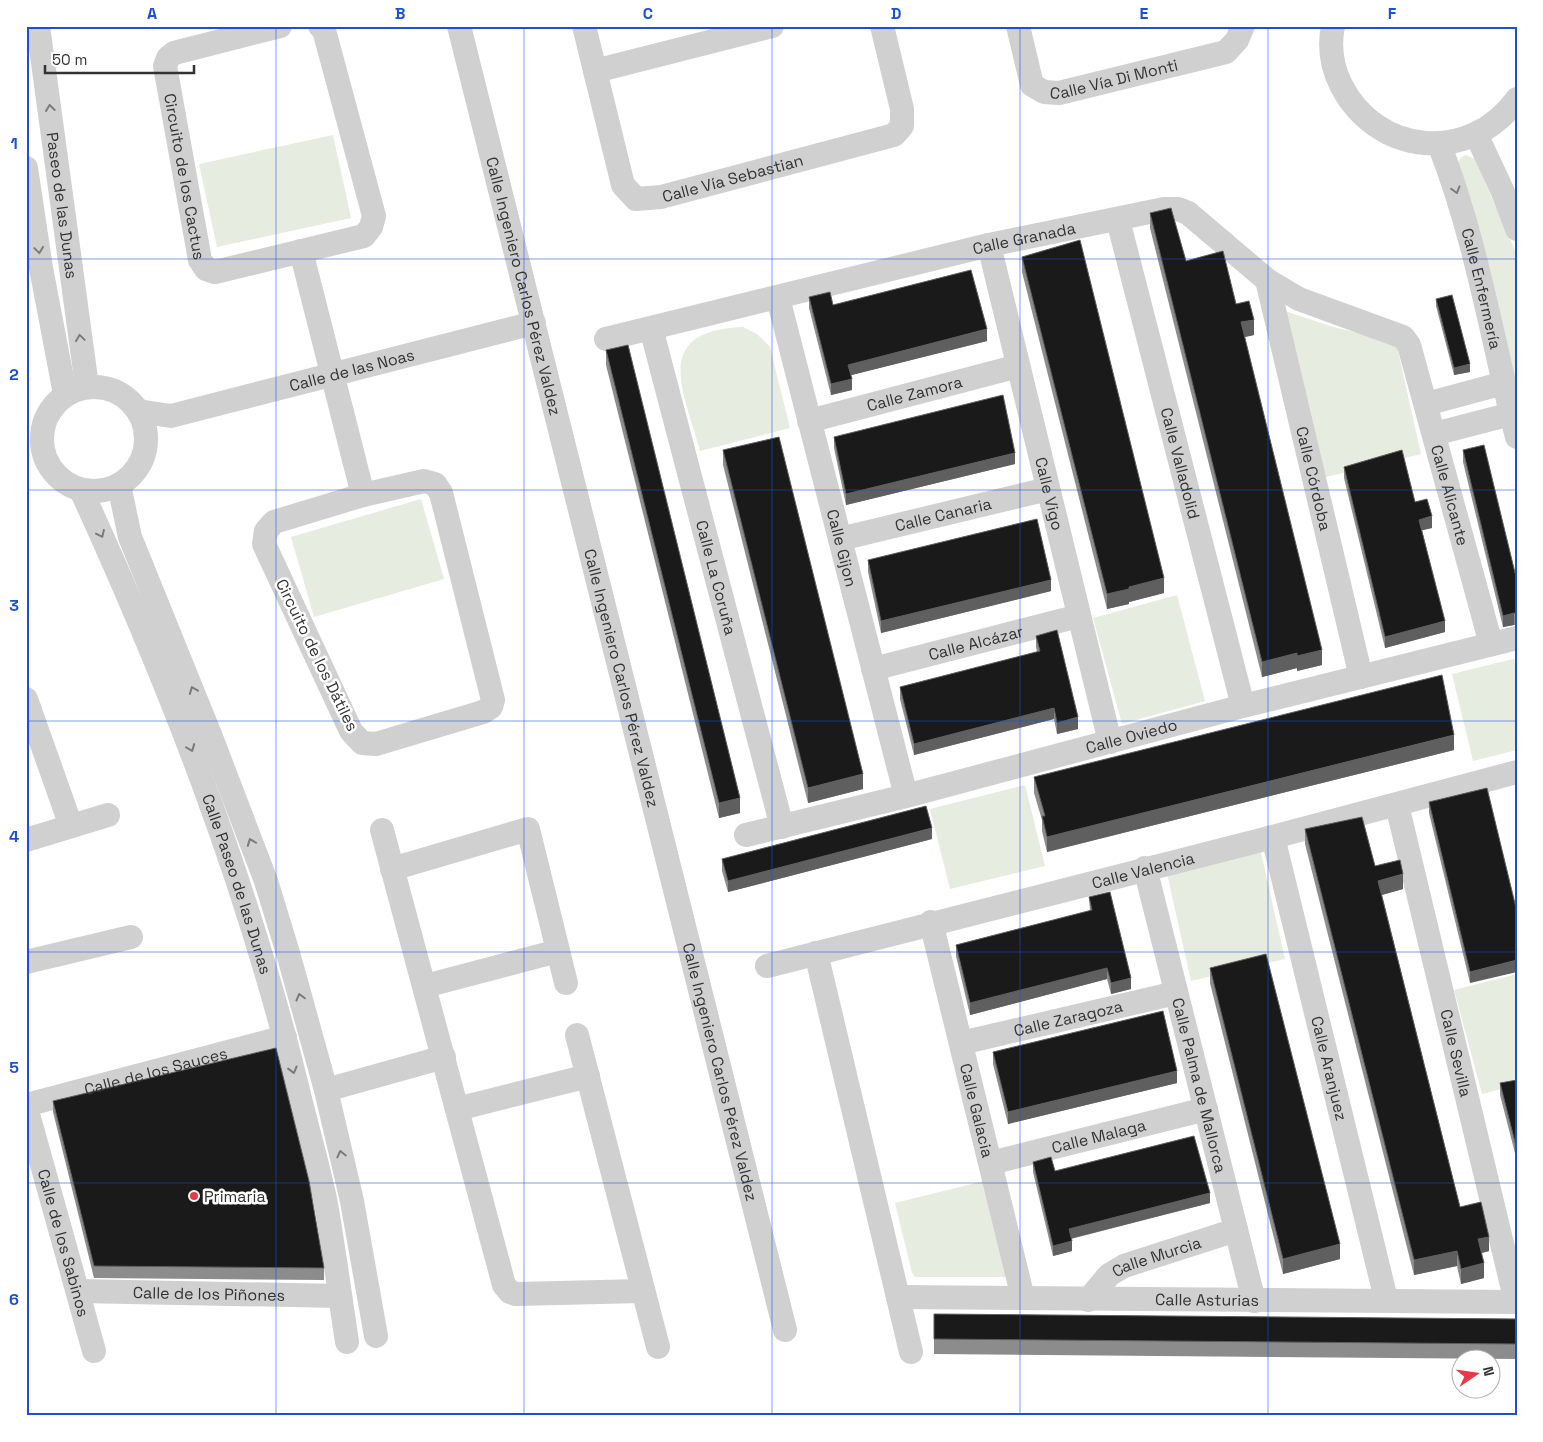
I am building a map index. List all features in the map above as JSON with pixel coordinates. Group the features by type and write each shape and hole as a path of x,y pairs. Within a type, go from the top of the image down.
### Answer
{"street":[{"name":"Paseo de las Dunas","path":"38,26 87,386"},
{"name":"Circuito de los Cactus","path":"280,26 174,53 168,58 165,66 200,260 206,269 214,272 364,236 371,227 374,216 324,30 320,26"},
{"name":"Calle Ingeniero Carlos Pérez Valdez","path":"458,26 534,322 785,1330"},
{"name":"Calle Vía Sebastian","path":"584,26 623,185 636,199 660,197 894,134 902,126 902,109 882,26"},
{"path":"595,71 772,26"},
{"name":"Calle Vía Di Monti","path":"1018,26 1032,85 1044,92 1059,93 1226,52 1237,40 1243,26"},
{"path":"1333,26 1330,38 1335,72 1350,102 1374,126 1406,141 1439,144 1458,141 1494,124 1517,98"},
{"path":"1476,134 1503,192 1517,229"},
{"name":"Calle Enfermería","path":"1439,144 1454,182 1466,223 1517,437"},
{"name":"Paseo de las Dunas","path":"26,168 41,268 65,394"},
{"name":"Calle Granada","path":"606,339 989,245 1118,220 1164,209 1178,209 1188,213 1267,280 1299,299 1402,336 1410,345"},
{"name":"Calle Valladolid","path":"1118,220 1243,706"},
{"name":"Calle Vigo","path":"989,245 1110,742"},
{"path":"301,251 334,374 362,495"},
{"name":"Calle Córdoba","path":"1267,280 1360,677"},
{"name":"Calle Gijon","path":"778,298 906,796"},
{"name":"Calle de las Noas","path":"138,410 171,416 534,322"},
{"name":"Calle La Coruña","path":"651,328 782,827"},
{"name":"Calle Alicante","path":"1410,345 1491,644"},
{"name":"Calle Zamora","path":"809,421 1018,366"},
{"path":"1426,404 1504,384"},
{"path":"26,460 49,466 68,484 81,490 100,491 119,485 130,477 139,466 144,453 146,439 138,410 128,399 116,391 102,386 87,386 65,394 54,404 34,439 42,443 49,466"},
{"path":"1434,434 1511,414"},
{"name":"Calle de las Noas","path":"146,439 171,416"},
{"name":"Circuito de los Dátiles","path":"424,480 435,484 441,494 493,700 491,707 483,712 376,744 362,743 351,731 264,544 266,531 274,522 362,495 424,480"},
{"name":"Calle Paseo de las Dunas","path":"119,485 130,537 211,736 266,881 288,953 326,1090 352,1201 376,1336"},
{"name":"Calle Canaria","path":"840,539 1048,489"},
{"name":"Calle Paseo de las Dunas","path":"81,490 162,675 214,812 263,961 285,1038 325,1202 347,1342"},
{"name":"Calle Alcázar","path":"873,669 1079,616"},
{"name":"Calle Oviedo","path":"746,835 906,796 1243,706 1517,638"},
{"path":"26,700 71,826"},
{"name":"Calle Valencia","path":"767,966 931,922 1397,805 1517,772"},
{"name":"Calle Sevilla","path":"1397,805 1516,1302"},
{"path":"26,840 108,815"},
{"path":"382,830 504,1285 510,1292 516,1294 643,1291"},
{"path":"392,869 528,830 566,983"},
{"name":"Calle Aranjuez","path":"1273,837 1386,1299"},
{"name":"Calle Palma de Mallorca","path":"1145,868 1254,1300"},
{"name":"Calle Galacia","path":"931,922 1023,1298"},
{"path":"26,962 131,937"},
{"path":"425,986 558,951"},
{"path":"263,961 288,953"},
{"path":"816,953 911,1352"},
{"name":"Calle Zaragoza","path":"961,1043 1176,993"},
{"path":"577,1035 658,1347"},
{"name":"Calle de los Sauces","path":"26,1106 285,1038"},
{"path":"326,1090 444,1057"},
{"path":"458,1109 588,1076"},
{"name":"Calle de los Sabinos","path":"26,1106 94,1351"},
{"name":"Calle Malaga","path":"991,1163 1206,1109"},
{"path":"325,1202 352,1201"},
{"name":"Calle Murcia","path":"1088,1300 1109,1275 1124,1266 1236,1230"},
{"name":"Calle de los Piñones","path":"78,1291 340,1296"},
{"name":"Calle Asturias","path":"898,1298 1088,1300 1386,1299 1516,1302"}],"shaded area":[{"path":"333,135 351,218 217,247 199,164"},
{"path":"1466,155 1475,159 1517,255 1517,392 1458,163 1461,157"},
{"path":"1285,311 1333,327 1396,342 1421,454 1322,478"},
{"path":"743,327 757,334 770,347 790,428 700,451 682,386 681,368 684,352 695,340 714,331"},
{"path":"421,499 444,579 314,617 291,537"},
{"path":"1177,595 1205,701 1122,724 1093,618"},
{"path":"1517,658 1517,750 1473,761 1452,674"},
{"path":"1025,785 1045,866 950,889 930,809"},
{"path":"1260,848 1285,959 1191,981 1166,869"},
{"path":"1517,974 1517,1085 1482,1094 1454,990"},
{"path":"984,1181 1007,1274 1005,1277 915,1277 912,1273 895,1203"}],"building":[{"path":"1171,208 1186,261 1223,251 1236,304 1249,301 1254,320 1241,322 1322,650 1297,656 1297,653 1262,662 1150,213"},
{"path":"1080,240 1164,578 1107,594 1022,257"},
{"path":"971,270 987,329 848,365 852,379 831,384 809,297 830,292 833,305"},
{"path":"1452,295 1470,364 1454,368 1436,299"},
{"path":"628,345 740,798 719,803 606,350"},
{"path":"1003,395 1015,453 846,494 834,437"},
{"path":"779,437 863,774 808,788 723,450"},
{"path":"1484,445 1517,581 1517,614 1503,616 1463,450"},
{"path":"1402,450 1415,502 1427,499 1432,516 1419,520 1445,621 1385,637 1344,467"},
{"path":"1037,519 1051,580 881,621 868,560"},
{"path":"1057,630 1078,717 1057,723 1054,708 914,744 900,687 1040,651 1036,636"},
{"path":"1442,675 1454,735 1047,837 1042,816 1045,816 1034,777"},
{"path":"1487,788 1517,912 1517,960 1470,972 1429,802"},
{"path":"926,806 932,828 728,881 722,859"},
{"path":"1362,817 1375,866 1400,860 1403,874 1378,881 1460,1207 1481,1202 1489,1237 1478,1239 1484,1263 1461,1269 1457,1251 1414,1260 1305,829"},
{"path":"1110,892 1131,978 1111,983 1107,968 970,1003 956,945 1092,910 1089,897"},
{"path":"1266,954 1340,1244 1283,1259 1210,968"},
{"path":"1163,1011 1177,1071 1008,1112 993,1052"},
{"name":"Primaria","path":"276,1048 309,1181 324,1268 94,1266 53,1101"},
{"path":"1517,1080 1517,1150 1500,1083"},
{"path":"1194,1136 1210,1193 1069,1229 1072,1241 1053,1246 1033,1162 1051,1157 1055,1171"},
{"path":"934,1314 1517,1319 1517,1344 934,1339"}],"place":[{"name":"Primaria","path":"194,1196"}]}
